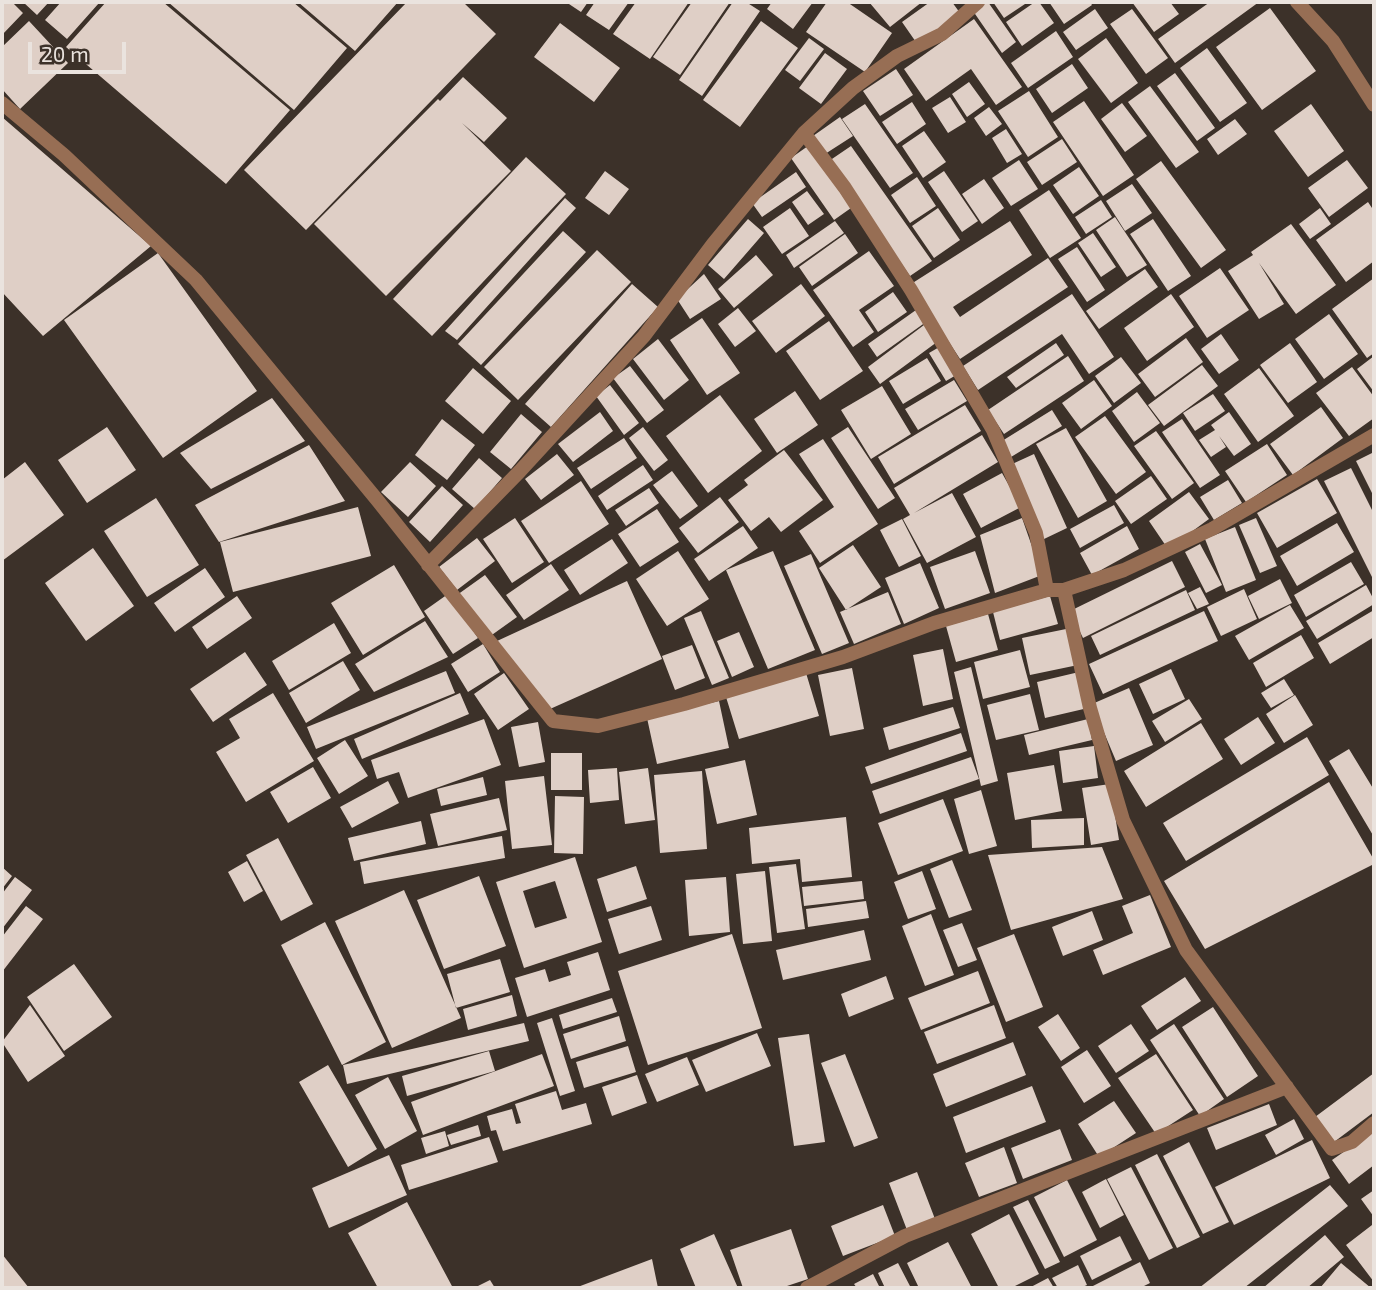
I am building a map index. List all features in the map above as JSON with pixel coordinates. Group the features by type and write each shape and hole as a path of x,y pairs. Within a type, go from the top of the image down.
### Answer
{"street":[{"path":"428,565 520,471 644,336 713,244 804,132 853,88 897,57 942,34 978,2"},
{"path":"1297,2 1333,41 1374,105"},
{"path":"2,103 64,155 196,280 553,721 598,726 684,704 843,657 934,623 1047,590 1064,590 1124,570 1212,529 1374,435"},
{"path":"804,132 845,188 911,290 993,430 1036,533 1047,590"},
{"path":"1064,590 1100,742 1123,820 1186,950 1332,1149 1352,1142 1374,1122"},
{"path":"807,1288 905,1236 1287,1087"}],"building":[{"path":"2,2 12,2 23,13 2,35"},
{"path":"23,2 49,2 37,15"},
{"path":"61,2 99,3 67,39 45,20"},
{"path":"106,2 163,2 290,110 226,184 66,47"},
{"path":"168,2 293,2 347,48 294,110"},
{"path":"298,2 398,2 355,51"},
{"path":"407,2 463,2 496,34 306,230 244,170"},
{"path":"566,2 588,2 581,12"},
{"path":"595,2 629,2 609,30 586,15"},
{"path":"636,2 689,2 650,59 613,34"},
{"path":"692,2 730,2 680,75 653,57"},
{"path":"733,2 746,2 760,11 702,96 679,80"},
{"path":"772,2 813,2 793,29 767,9"},
{"path":"827,2 847,2 892,33 865,72 806,32"},
{"path":"869,2 922,2 890,27"},
{"path":"930,2 952,2 960,13 918,45 902,22"},
{"path":"988,2 1016,42 1002,53 973,11"},
{"path":"993,2 1028,2 1004,18"},
{"path":"1039,2 1054,23 1022,46 1006,22"},
{"path":"1049,2 1090,2 1092,5 1064,24"},
{"path":"1132,2 1170,2 1179,14 1154,32"},
{"path":"1210,2 1259,2 1175,63 1158,39"},
{"path":"1270,8 1316,71 1262,110 1216,47"},
{"path":"1095,9 1108,28 1076,50 1063,32"},
{"path":"1132,9 1168,58 1146,74 1110,24"},
{"path":"974,19 1022,87 996,105 971,69 926,101 904,69"},
{"path":"29,21 68,63 20,109 2,89 2,47"},
{"path":"761,21 798,48 740,127 703,100"},
{"path":"560,23 620,68 594,102 534,57"},
{"path":"1056,31 1073,57 1028,88 1011,63"},
{"path":"809,38 824,49 800,81 785,70"},
{"path":"1106,38 1138,83 1111,103 1078,59"},
{"path":"1207,48 1247,103 1220,122 1180,68"},
{"path":"825,53 847,69 821,104 799,88"},
{"path":"1072,64 1088,88 1052,113 1036,89"},
{"path":"896,69 913,95 880,116 863,91"},
{"path":"1175,73 1215,128 1197,141 1157,86"},
{"path":"463,77 507,118 484,142 462,123 511,171 386,296 314,224"},
{"path":"969,82 985,104 967,117 952,94"},
{"path":"1150,86 1199,152 1176,168 1128,102"},
{"path":"1029,91 1058,137 1028,157 998,111"},
{"path":"950,97 966,122 948,133 932,108"},
{"path":"1084,101 1134,175 1103,196 1053,122"},
{"path":"912,102 926,124 897,144 882,122"},
{"path":"1122,103 1147,136 1125,152 1101,119"},
{"path":"865,104 913,173 890,188 842,119"},
{"path":"1311,104 1344,151 1308,177 1274,131"},
{"path":"989,107 1002,124 986,136 974,118"},
{"path":"2,117 151,246 43,336 2,292"},
{"path":"840,117 853,136 825,154 813,136"},
{"path":"1235,119 1247,134 1218,155 1207,139"},
{"path":"1006,129 1022,154 1007,163 992,138"},
{"path":"924,131 946,162 923,178 902,146"},
{"path":"1062,139 1077,162 1042,185 1027,162"},
{"path":"808,146 851,208 834,220 791,158"},
{"path":"851,146 932,261 910,276 829,161"},
{"path":"526,157 566,194 432,336 393,299"},
{"path":"1019,160 1038,189 1011,206 992,178"},
{"path":"1347,160 1368,188 1329,217 1308,188"},
{"path":"1161,161 1226,250 1201,268 1136,179"},
{"path":"1079,167 1099,196 1073,214 1053,185"},
{"path":"605,171 629,189 609,215 585,198"},
{"path":"944,171 978,221 962,232 928,182"},
{"path":"796,172 806,187 762,217 752,203"},
{"path":"917,177 936,206 910,223 891,195"},
{"path":"984,179 1004,208 982,224 962,194"},
{"path":"1132,184 1152,213 1125,231 1106,201"},
{"path":"1049,190 1081,238 1050,258 1019,210"},
{"path":"807,191 824,214 808,225 792,202"},
{"path":"565,198 576,208 457,340 445,331"},
{"path":"1101,200 1112,217 1086,234 1075,217"},
{"path":"1368,202 1374,211 1374,261 1346,282 1316,240"},
{"path":"790,208 809,236 782,254 763,227"},
{"path":"938,208 960,240 934,258 912,226"},
{"path":"1320,208 1331,224 1310,239 1299,224"},
{"path":"1115,217 1147,265 1127,277 1096,230"},
{"path":"748,219 764,233 724,279 708,265"},
{"path":"1153,219 1191,276 1168,291 1130,234"},
{"path":"835,221 844,233 794,268 786,255"},
{"path":"1010,221 1032,255 953,307 960,317 1048,258 1068,287 960,359 911,284"},
{"path":"1291,224 1336,285 1296,314 1259,263 1284,304 1259,319 1228,271 1253,255 1251,252"},
{"path":"563,231 586,252 481,365 458,344"},
{"path":"1093,233 1116,267 1101,277 1078,243"},
{"path":"845,234 858,253 812,286 799,267"},
{"path":"1077,247 1105,290 1087,302 1058,259"},
{"path":"597,250 631,282 518,400 484,367"},
{"path":"869,251 894,286 859,310 874,332 853,347 813,290"},
{"path":"158,253 257,391 163,458 64,320"},
{"path":"756,255 773,275 734,308 718,289"},
{"path":"1220,268 1249,310 1207,338 1179,296"},
{"path":"1145,269 1158,287 1099,329 1086,311"},
{"path":"704,274 721,299 690,319 677,299"},
{"path":"1374,278 1374,353 1367,358 1332,309"},
{"path":"632,284 658,307 551,427 525,404"},
{"path":"801,284 825,316 776,353 752,321"},
{"path":"893,292 907,312 878,332 865,312"},
{"path":"1072,294 1114,357 1089,374 1062,334 978,390 963,366"},
{"path":"1171,294 1194,327 1147,361 1124,328"},
{"path":"738,308 756,331 735,347 718,324"},
{"path":"916,310 926,322 877,357 868,344"},
{"path":"1329,314 1358,354 1324,379 1295,339"},
{"path":"702,318 740,373 707,395 670,340"},
{"path":"829,321 863,371 820,400 786,351"},
{"path":"924,325 937,342 880,384 868,367"},
{"path":"1221,334 1239,360 1219,374 1201,349"},
{"path":"1186,338 1203,362 1155,397 1138,374"},
{"path":"658,339 689,380 664,400 633,359"},
{"path":"1056,343 1064,355 1016,388 1007,377"},
{"path":"1290,343 1317,382 1288,403 1260,365"},
{"path":"941,346 958,374 946,381 929,353"},
{"path":"1068,356 1084,381 1004,434 988,410"},
{"path":"1374,356 1374,392 1357,369"},
{"path":"1121,357 1141,383 1114,403 1095,376"},
{"path":"927,358 941,381 903,404 889,381"},
{"path":"1202,365 1218,386 1164,426 1148,405"},
{"path":"630,366 664,410 647,423 613,378"},
{"path":"1352,367 1374,397 1374,418 1349,436 1316,393"},
{"path":"473,368 511,401 483,434 445,401"},
{"path":"1259,368 1294,416 1258,442 1224,394"},
{"path":"954,380 967,401 918,430 905,409"},
{"path":"1094,380 1112,406 1081,429 1062,403"},
{"path":"610,385 639,423 624,435 596,396"},
{"path":"882,386 911,434 871,459 841,410"},
{"path":"795,391 818,425 777,453 754,419"},
{"path":"1137,392 1160,423 1134,442 1112,411"},
{"path":"1213,394 1225,411 1195,431 1183,413"},
{"path":"720,395 762,451 708,493 666,436"},
{"path":"272,398 305,441 211,489 180,453"},
{"path":"965,405 981,431 894,484 878,457"},
{"path":"1321,407 1343,438 1293,475 1270,444"},
{"path":"1052,410 1062,426 1011,457 1002,441"},
{"path":"600,412 613,431 573,462 558,444"},
{"path":"1229,412 1251,444 1234,456 1219,436 1226,447 1211,457 1199,440 1215,430 1211,425"},
{"path":"521,414 542,432 511,469 490,452"},
{"path":"1105,416 1146,472 1116,494 1075,437"},
{"path":"442,419 475,445 447,480 415,455"},
{"path":"1182,419 1220,475 1200,488 1162,432"},
{"path":"107,427 136,470 87,503 58,460"},
{"path":"643,427 668,460 654,471 629,438"},
{"path":"848,427 895,498 878,509 831,438"},
{"path":"1066,428 1107,501 1078,518 1036,444"},
{"path":"1156,431 1194,483 1172,499 1134,446"},
{"path":"982,435 998,462 914,513 952,493 976,537 927,563 903,519 910,515 894,488"},
{"path":"624,438 637,458 591,489 577,468"},
{"path":"823,439 878,524 820,563 799,531 834,507 799,454"},
{"path":"1267,444 1287,475 1246,502 1225,471"},
{"path":"309,445 345,501 219,542 195,505"},
{"path":"784,450 823,500 781,532 769,517 751,531 728,500 748,485 744,480"},
{"path":"1374,452 1374,497 1356,461"},
{"path":"557,454 574,475 541,500 525,479"},
{"path":"1034,454 1067,528 1044,539 1010,465"},
{"path":"479,458 502,478 475,509 452,489"},
{"path":"25,462 64,515 2,561 2,480"},
{"path":"410,462 436,486 408,517 381,492"},
{"path":"643,465 653,480 607,510 598,496"},
{"path":"1351,468 1374,514 1372,577 1324,481"},
{"path":"672,471 698,506 680,519 653,485"},
{"path":"1002,473 1021,507 981,528 963,494"},
{"path":"1151,476 1167,499 1131,524 1115,501"},
{"path":"1317,479 1337,513 1277,548 1257,513"},
{"path":"1228,480 1242,503 1214,520 1200,497"},
{"path":"581,481 609,524 549,563 521,521"},
{"path":"442,486 463,505 430,542 409,522"},
{"path":"649,488 659,503 626,526 615,510"},
{"path":"1189,492 1209,519 1168,549 1149,521"},
{"path":"720,497 739,522 698,553 679,528"},
{"path":"156,498 199,565 147,597 104,531"},
{"path":"1114,505 1124,523 1080,548 1070,529"},
{"path":"358,507 371,556 233,592 220,542"},
{"path":"657,509 679,542 640,567 618,534"},
{"path":"515,518 544,562 512,583 483,539"},
{"path":"1022,518 1042,575 995,593 980,535"},
{"path":"1256,518 1277,566 1260,573 1239,525"},
{"path":"902,519 921,556 899,567 880,530"},
{"path":"1337,523 1354,552 1297,586 1280,556"},
{"path":"743,526 758,548 709,581 694,559"},
{"path":"1127,526 1139,549 1092,575 1080,553"},
{"path":"1235,527 1256,580 1226,592 1205,539"},
{"path":"477,538 495,561 457,590 439,567"},
{"path":"612,539 628,563 580,595 564,570"},
{"path":"1200,544 1222,585 1206,593 1185,552"},
{"path":"853,545 881,587 846,610 819,568"},
{"path":"93,548 134,606 86,641 45,583"},
{"path":"678,551 709,599 667,626 636,579"},
{"path":"773,551 815,650 768,669 726,570"},
{"path":"975,551 990,593 945,609 930,567"},
{"path":"811,554 849,643 822,654 784,566"},
{"path":"1172,561 1185,587 1083,638 1070,611"},
{"path":"1351,562 1364,584 1306,617 1294,595"},
{"path":"920,563 939,608 904,624 885,578"},
{"path":"551,564 569,590 524,620 506,595"},
{"path":"394,565 425,617 363,655 331,603"},
{"path":"205,568 225,597 175,632 154,603"},
{"path":"485,575 517,617 489,637 457,595"},
{"path":"1280,579 1292,603 1259,619 1248,596"},
{"path":"627,581 662,659 550,709 497,641"},
{"path":"1366,585 1374,604 1317,639 1306,621"},
{"path":"1200,587 1209,604 1197,609 1188,593"},
{"path":"1244,589 1257,619 1221,636 1207,607"},
{"path":"1186,590 1195,610 1100,655 1091,636"},
{"path":"888,592 901,624 854,644 840,612"},
{"path":"448,594 478,638 453,654 424,611"},
{"path":"237,596 252,618 207,649 192,627"},
{"path":"1050,596 1058,624 1000,640 993,612"},
{"path":"1290,605 1304,628 1249,660 1235,636"},
{"path":"1374,610 1374,637 1330,664 1318,643"},
{"path":"701,611 729,678 712,685 684,618"},
{"path":"1204,611 1218,641 1103,694 1089,664"},
{"path":"988,614 998,650 956,662 946,626"},
{"path":"425,621 448,657 374,692 355,664"},
{"path":"334,623 351,653 289,690 272,661"},
{"path":"1071,628 1078,665 1030,675 1022,638"},
{"path":"739,632 754,667 732,677 717,641"},
{"path":"1301,635 1314,658 1266,687 1253,663"},
{"path":"483,644 500,672 468,692 451,664"},
{"path":"692,645 705,678 675,690 662,656"},
{"path":"943,649 953,699 923,706 913,655"},
{"path":"1020,650 1030,687 983,699 974,662"},
{"path":"245,652 267,685 213,722 190,689"},
{"path":"343,661 360,690 306,723 289,693"},
{"path":"971,667 998,781 981,786 954,672"},
{"path":"852,668 864,729 830,736 818,675"},
{"path":"1171,669 1185,699 1153,714 1139,684"},
{"path":"446,671 455,693 316,749 307,727"},
{"path":"1079,672 1088,708 1045,718 1037,682"},
{"path":"504,673 529,709 498,730 474,694"},
{"path":"806,673 819,716 739,739 726,697"},
{"path":"1284,679 1294,695 1271,708 1261,693"},
{"path":"1129,688 1153,745 1116,761 1092,704"},
{"path":"273,693 314,761 246,802 216,752 240,738 229,719"},
{"path":"460,693 469,714 362,759 354,739"},
{"path":"1030,694 1039,730 996,740 987,705"},
{"path":"1295,695 1313,725 1284,743 1266,714"},
{"path":"1189,699 1202,719 1165,742 1152,721"},
{"path":"719,701 729,748 657,764 647,718"},
{"path":"953,707 960,728 889,750 883,728"},
{"path":"1258,717 1275,743 1241,765 1224,739"},
{"path":"484,719 501,765 408,798 399,772 377,779 371,760"},
{"path":"1088,719 1092,740 1029,755 1024,735"},
{"path":"538,722 545,762 519,767 511,727"},
{"path":"1201,723 1223,759 1146,807 1124,771"},
{"path":"961,733 967,751 871,784 865,767"},
{"path":"1307,737 1329,775 1186,861 1163,823"},
{"path":"345,740 368,776 339,794 317,758"},
{"path":"1094,746 1098,778 1063,783 1059,751"},
{"path":"1349,749 1374,790 1374,837 1329,761"},
{"path":"551,753 582,753 582,790 551,790"},
{"path":"971,757 979,779 880,814 872,791"},
{"path":"745,760 757,815 717,824 705,769"},
{"path":"1054,765 1062,811 1015,820 1007,773"},
{"path":"313,767 331,798 288,823 270,792"},
{"path":"617,768 619,800 590,803 588,770"},
{"path":"648,768 655,820 625,824 619,772"},
{"path":"702,771 707,849 660,853 654,775"},
{"path":"544,776 552,845 512,849 505,781"},
{"path":"483,777 487,795 441,806 437,789"},
{"path":"388,781 399,803 352,828 340,807"},
{"path":"1329,782 1374,864 1205,949 1164,881"},
{"path":"1110,784 1119,840 1091,845 1082,788"},
{"path":"981,790 997,846 969,854 954,799"},
{"path":"555,796 584,797 583,854 554,853"},
{"path":"499,798 507,830 438,846 430,814"},
{"path":"943,799 963,851 898,875 878,823"},
{"path":"846,817 852,877 802,882 800,859 752,864 749,828"},
{"path":"1084,818 1084,845 1032,848 1031,820"},
{"path":"421,821 426,844 354,861 348,838"},
{"path":"502,836 505,858 364,884 360,862"},
{"path":"278,838 313,904 281,921 246,855"},
{"path":"1102,847 1123,899 1011,930 988,855"},
{"path":"575,857 602,942 524,968 496,882","holes":["555,881 567,918 535,928 523,891"]},
{"path":"952,860 972,910 949,918 930,869"},
{"path":"247,861 263,891 244,902 228,872"},
{"path":"796,864 805,929 777,933 769,867"},
{"path":"636,866 647,899 607,912 597,879"},
{"path":"2,867 12,876 2,889"},
{"path":"765,871 772,941 743,944 736,874"},
{"path":"922,871 936,909 908,919 894,882"},
{"path":"479,876 506,946 444,969 417,900"},
{"path":"15,877 32,890 2,929 2,894"},
{"path":"726,877 730,932 689,936 685,880"},
{"path":"862,881 864,899 804,906 802,887"},
{"path":"404,890 461,1018 392,1048 335,921"},
{"path":"1150,895 1171,947 1103,975 1093,950 1133,933 1122,906"},
{"path":"866,901 869,918 808,927 806,909"},
{"path":"26,906 43,919 2,972 2,937"},
{"path":"651,906 662,940 619,954 608,919"},
{"path":"1092,911 1103,940 1063,956 1052,927"},
{"path":"931,914 954,975 925,986 902,926"},
{"path":"325,922 386,1042 342,1065 281,945"},
{"path":"962,923 977,960 958,967 943,930"},
{"path":"864,930 871,960 783,980 776,950"},
{"path":"732,934 762,1028 648,1065 618,971"},
{"path":"1014,934 1043,1007 1006,1022 977,948"},
{"path":"598,952 610,990 527,1017 515,978 545,969 549,982 571,975 567,962"},
{"path":"500,959 510,992 456,1008 447,974"},
{"path":"74,964 112,1017 64,1051 27,997"},
{"path":"978,971 990,1003 921,1030 908,998"},
{"path":"886,976 894,999 849,1017 841,994"},
{"path":"1185,977 1201,1001 1157,1030 1141,1006"},
{"path":"512,995 517,1016 468,1030 463,1009"},
{"path":"612,998 617,1012 563,1029 559,1015"},
{"path":"30,1005 65,1056 28,1082 2,1042"},
{"path":"994,1005 1006,1038 937,1064 924,1032"},
{"path":"1213,1007 1258,1076 1227,1097 1182,1027"},
{"path":"1058,1014 1080,1048 1061,1061 1038,1027"},
{"path":"619,1016 626,1041 571,1059 563,1034"},
{"path":"552,1018 575,1091 560,1096 537,1023"},
{"path":"524,1023 529,1041 347,1084 343,1065"},
{"path":"1131,1024 1149,1051 1116,1073 1098,1046"},
{"path":"1174,1024 1224,1099 1200,1116 1150,1040"},
{"path":"757,1033 771,1066 706,1092 692,1060"},
{"path":"809,1034 825,1142 794,1146 778,1038"},
{"path":"1013,1042 1026,1075 946,1107 933,1074"},
{"path":"628,1046 636,1072 584,1088 576,1062"},
{"path":"1087,1050 1111,1086 1084,1103 1061,1067"},
{"path":"489,1051 495,1071 407,1096 402,1076"},
{"path":"542,1054 554,1086 423,1135 411,1102"},
{"path":"845,1054 878,1138 854,1147 821,1063"},
{"path":"1156,1054 1193,1110 1156,1134 1118,1078"},
{"path":"687,1057 699,1085 657,1102 645,1074"},
{"path":"328,1065 377,1149 348,1167 299,1082"},
{"path":"1374,1073 1374,1112 1334,1142 1315,1117"},
{"path":"637,1075 647,1103 612,1116 602,1087"},
{"path":"388,1077 417,1131 385,1149 355,1095"},
{"path":"1032,1086 1046,1122 966,1153 953,1117"},
{"path":"556,1091 562,1110 586,1103 592,1124 503,1151 496,1130 491,1131 487,1116 512,1109 516,1124 521,1123 515,1104"},
{"path":"1114,1101 1136,1133 1099,1157 1078,1124"},
{"path":"1269,1104 1277,1125 1216,1150 1207,1128"},
{"path":"1294,1119 1304,1139 1276,1155 1265,1135"},
{"path":"478,1125 481,1136 451,1145 447,1135"},
{"path":"1060,1129 1072,1160 1023,1179 1011,1148"},
{"path":"445,1131 449,1146 426,1154 421,1138"},
{"path":"1374,1131 1374,1165 1349,1184 1332,1160"},
{"path":"489,1137 498,1162 409,1190 401,1165"},
{"path":"1312,1140 1330,1178 1234,1225 1215,1187"},
{"path":"1189,1142 1229,1222 1203,1234 1163,1156"},
{"path":"1004,1147 1017,1183 979,1197 965,1163"},
{"path":"1157,1154 1200,1237 1177,1248 1135,1165"},
{"path":"389,1155 407,1195 329,1228 312,1188"},
{"path":"1131,1167 1173,1248 1149,1260 1107,1179"},
{"path":"917,1172 935,1219 907,1230 889,1183"},
{"path":"1106,1179 1124,1215 1100,1228 1082,1192"},
{"path":"1067,1180 1097,1240 1064,1257 1034,1197"},
{"path":"1330,1185 1348,1206 1244,1288 1199,1288"},
{"path":"1374,1190 1374,1217 1361,1199"},
{"path":"1028,1200 1060,1262 1045,1269 1013,1207"},
{"path":"407,1202 453,1288 378,1288 348,1233"},
{"path":"883,1205 895,1236 843,1256 831,1226"},
{"path":"1009,1214 1039,1274 1011,1288 999,1288 971,1234"},
{"path":"1372,1225 1374,1228 1374,1282 1346,1245"},
{"path":"791,1229 808,1279 781,1288 743,1288 730,1250"},
{"path":"714,1234 738,1288 696,1288 680,1249"},
{"path":"1325,1235 1344,1257 1307,1288 1263,1288"},
{"path":"1120,1236 1132,1260 1092,1280 1080,1256"},
{"path":"948,1242 972,1288 919,1288 907,1263"},
{"path":"2,1254 29,1288 2,1288"},
{"path":"652,1259 658,1288 575,1288"},
{"path":"1140,1262 1150,1283 1140,1288 1089,1288"},
{"path":"898,1263 911,1288 885,1288 878,1273"},
{"path":"1341,1263 1371,1288 1320,1288"},
{"path":"1078,1265 1087,1285 1080,1288 1058,1288 1052,1278"},
{"path":"873,1274 880,1288 857,1288 854,1284"},
{"path":"1048,1278 1054,1288 1029,1288"},
{"path":"490,1280 495,1288 474,1288"}]}
